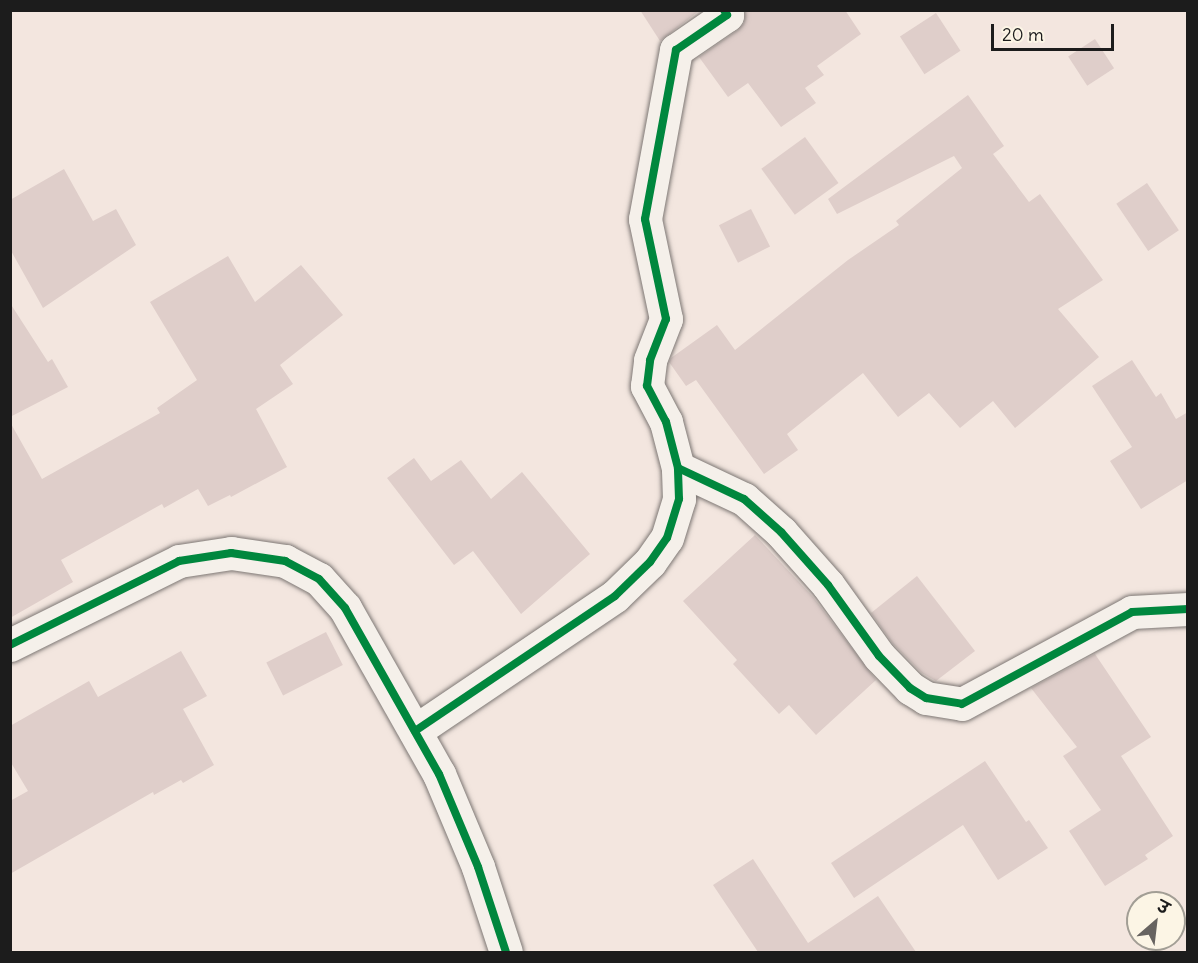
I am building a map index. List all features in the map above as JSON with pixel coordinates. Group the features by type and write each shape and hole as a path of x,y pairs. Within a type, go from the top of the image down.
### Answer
{"street":[{"path":"416,731 615,596 650,562 667,538 679,499 678,468 666,422 647,386 650,360 666,319 645,219 676,50 727,15 724,10"},
{"path":"678,468 744,499 781,532 828,585 879,656 910,687 926,698 962,704 1132,612 1188,609"},
{"path":"12,642 179,561 231,553 285,561 319,579 345,608 439,774 474,856 506,952"}],"building":[{"path":"640,10 700,10 660,41"},
{"path":"745,10 845,10 861,34 817,66 824,75 805,88 816,103 781,127 748,83 728,97 699,57 738,30 744,23"},
{"path":"936,13 961,51 924,74 900,36"},
{"path":"1095,39 1114,68 1087,86 1068,56"},
{"path":"968,95 1004,146 993,154 1029,202 1040,194 1103,280 1058,309 1099,357 1015,428 993,401 960,428 929,393 898,417 863,373 787,434 798,450 764,474 696,380 686,386 669,362 671,358 717,325 735,350 848,260 899,225 896,221 962,168 954,156 837,214 828,199"},
{"path":"805,137 839,183 795,215 761,169"},
{"path":"64,169 93,221 116,209 136,245 43,308 10,249 10,200"},
{"path":"1147,183 1179,230 1148,251 1116,204"},
{"path":"751,209 770,246 738,263 719,225"},
{"path":"228,256 255,302 301,265 343,315 280,365 293,384 256,409 287,467 231,497 230,495 208,506 198,489 164,508 162,504 61,560 73,582 10,618 10,422 42,479 160,413 157,408 197,380 150,302"},
{"path":"10,303 48,362 52,359 68,387 10,417"},
{"path":"1132,360 1156,397 1161,393 1176,419 1188,412 1188,480 1141,509 1110,461 1132,447 1092,386"},
{"path":"414,458 431,481 461,460 491,499 522,472 590,554 521,614 473,551 454,565 387,478"},
{"path":"755,535 813,597 876,680 816,735 789,705 779,714 733,664 737,660 683,601"},
{"path":"917,576 975,651 936,681 922,673 893,644 871,613"},
{"path":"326,632 343,665 283,695 266,662"},
{"path":"181,651 207,696 183,709 214,765 183,783 181,780 154,795 153,792 10,874 10,801 28,791 10,761 10,726 89,681 98,697"},
{"path":"1095,654 1151,737 1121,756 1173,836 1145,855 1148,859 1105,886 1069,831 1101,810 1063,756 1077,747 1031,688"},
{"path":"985,761 1026,822 1029,820 1048,848 998,880 963,825 854,898 831,863"},
{"path":"753,859 808,943 878,896 916,952 758,952 713,885"}],"cycle path":[{"path":"415,731 615,596 650,562 667,538 679,499 678,468 666,422 647,386 650,360 666,319 645,219 676,50 727,15 724,10"},
{"path":"678,468 744,499 781,532 828,585 879,656 910,688 926,698 962,704 1132,612 1188,609"},
{"path":"10,645 179,561 231,553 285,561 319,579 345,608 439,774 478,867 506,952"}]}
